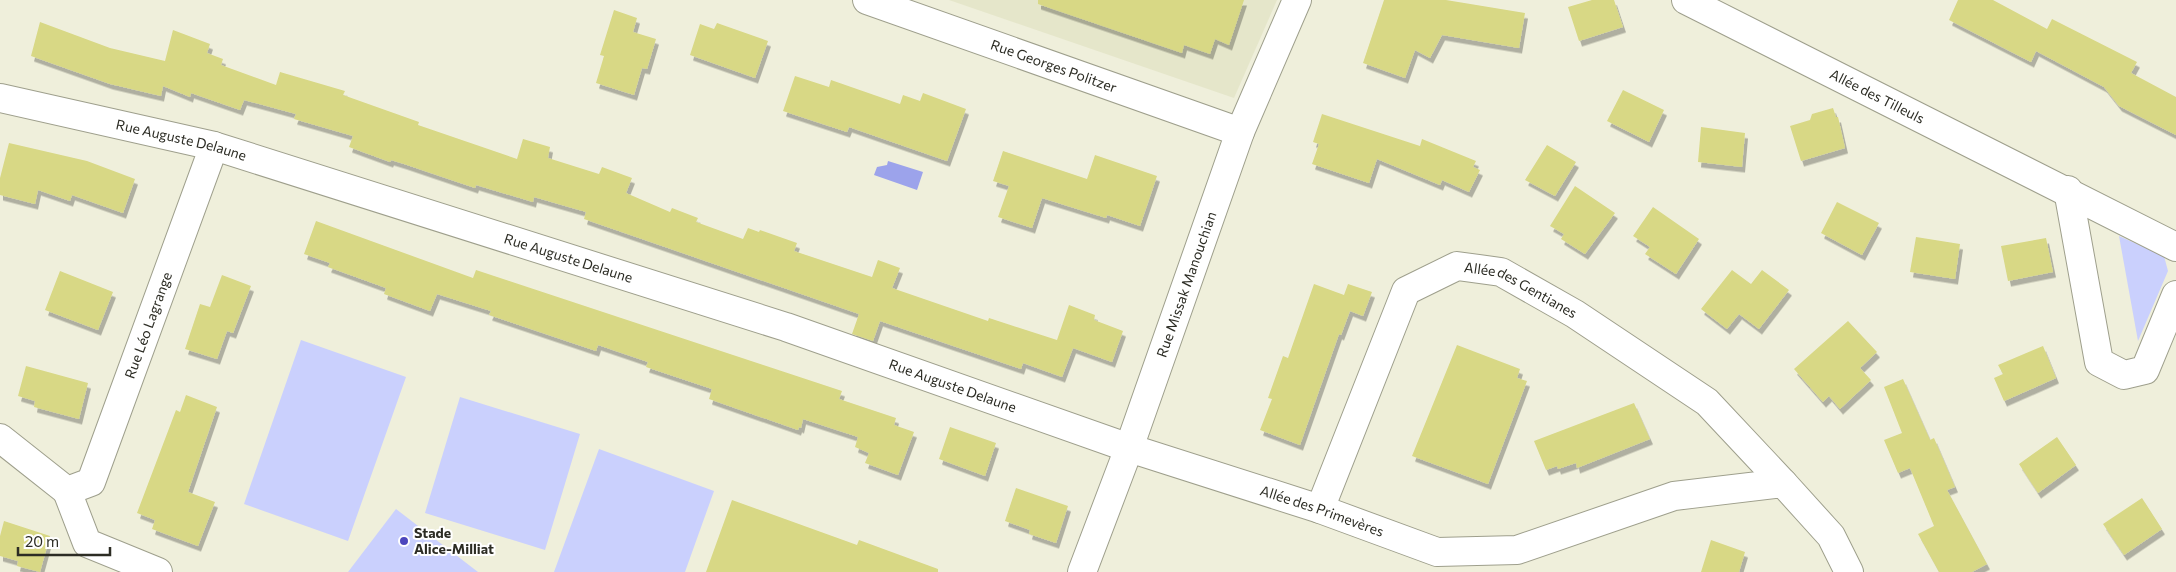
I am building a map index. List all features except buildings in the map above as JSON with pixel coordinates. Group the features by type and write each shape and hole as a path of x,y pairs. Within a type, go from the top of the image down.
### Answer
{"street":[{"name":"Rue Georges Politzer","path":"867,0 1240,132"},
{"name":"Rue Missak Manouchian","path":"1082,572 1129,448 1240,132 1297,0"},
{"name":"Allée des Tilleuls","path":"1686,0 2068,190 2176,247"},
{"name":"Rue Auguste Delaune","path":"0,98 214,146 786,327 1129,448"},
{"name":"Rue Léo Lagrange","path":"67,490 91,482 214,146"},
{"path":"2068,190 2099,362 2124,375 2146,370 2176,295"},
{"name":"Allée des Gentianes","path":"1320,509 1406,290 1456,266 1501,272 1575,314 1707,402 1783,483"},
{"path":"0,438 67,490 87,543 158,572"},
{"name":"Allée des Primevères","path":"1129,448 1320,509 1437,552 1513,561 1674,496 1783,483"},
{"path":"1783,483 1831,536 1849,572"}],"shaded area":[{"path":"949,0 1277,0 1234,98"},
{"path":"888,161 923,172 917,190 874,175 877,167 887,165"},
{"path":"2119,236 2164,256 2168,271 2138,341"},
{"path":"301,340 406,377 348,541 244,504"},
{"path":"460,397 580,434 545,550 425,513"},
{"path":"599,449 714,491 685,572 554,572"},
{"name":"Stade Alice-Milliat","path":"396,509 478,572 348,572"}],"place":[{"name":"Stade Alice-Milliat","path":"404,541"}]}
